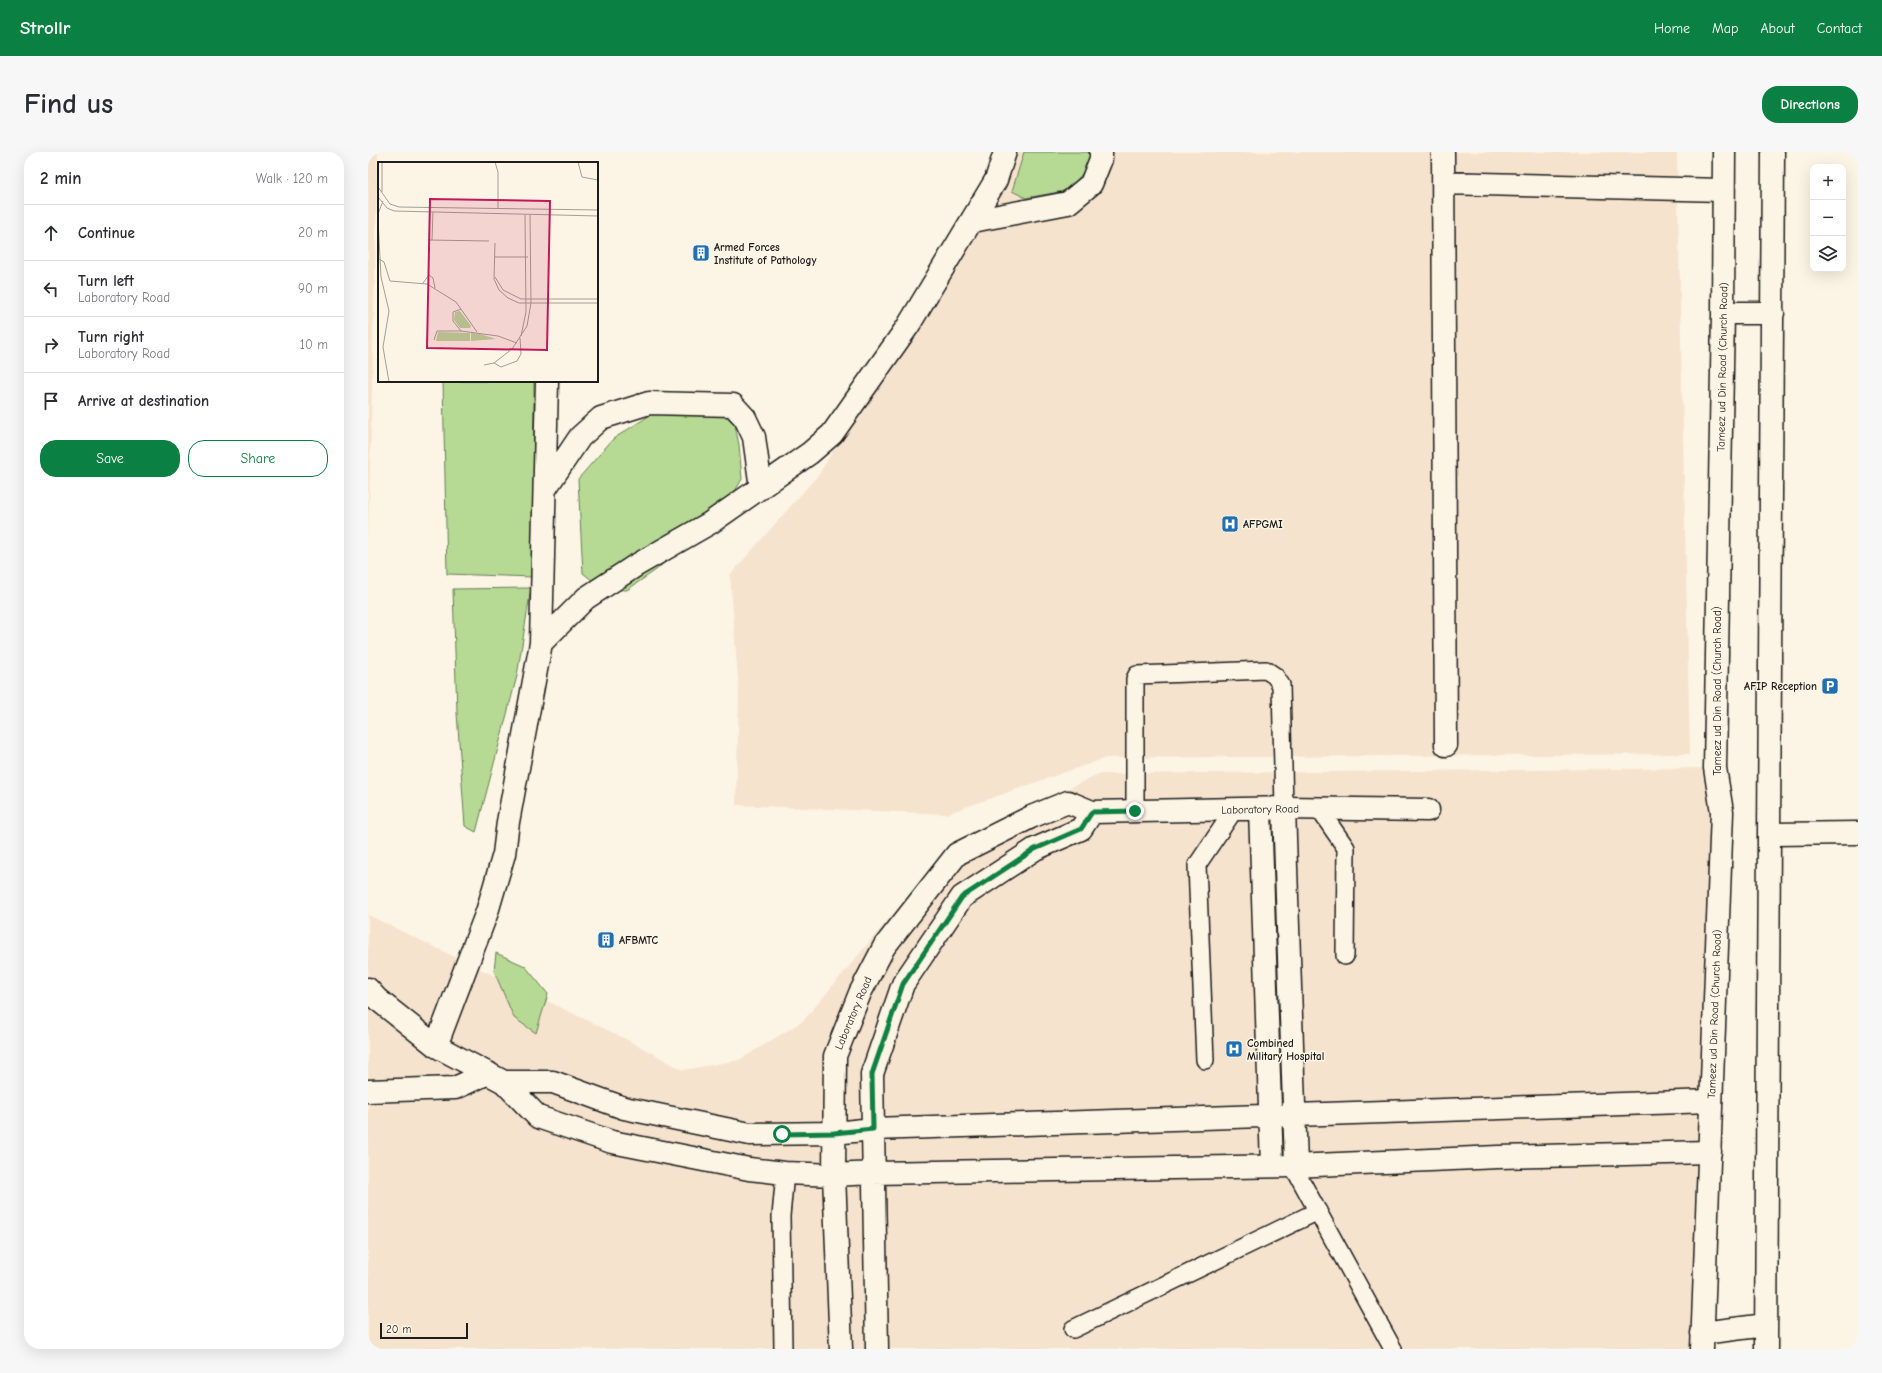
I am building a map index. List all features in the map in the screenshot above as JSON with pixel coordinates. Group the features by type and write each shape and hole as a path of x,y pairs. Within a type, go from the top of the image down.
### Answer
{"street":[{"path":"541,643 586,598 635,566 710,524 810,454 832,434 908,326 996,180 1005,152"},
{"path":"972,221 1068,203 1091,184 1101,159 1100,152"},
{"path":"1443,152 1446,746"},
{"name":"Tameez ud Din Road (Church Road)","path":"1702,1341 1722,812 1715,768 1723,313 1724,152"},
{"path":"1766,1349 1773,152"},
{"path":"1443,183 1723,190"},
{"path":"1723,313 1773,313"},
{"path":"436,1046 487,912 504,854 508,822 541,643 547,382"},
{"path":"545,489 580,437 601,418 650,403 732,405 745,418 754,437 761,488"},
{"name":"Laboratory Road","path":"840,1349 834,1175 835,1056 860,993 884,948 957,854 1031,816 1068,802 1092,812 1284,808 1428,810"},
{"path":"1284,808 1295,1166"},
{"path":"1260,809 1272,1166"},
{"path":"877,1349 872,1074 903,984 962,897 1035,849 1081,829 1092,812"},
{"path":"1770,834 1858,833"},
{"path":"368,989 377,999 436,1046 496,1077 538,1117 612,1142 749,1169 785,1173 834,1175 873,1173 1295,1166 1498,1157 1710,1152"},
{"path":"368,1091 455,1088 496,1077 553,1082 624,1108 750,1134 834,1133 873,1129 1270,1117 1711,1101"},
{"path":"1702,1341 1766,1325"}],"lane":[{"path":"1135,811 1135,679 1137,675 1266,670 1275,676 1281,685 1284,808"},
{"path":"1319,809 1346,848 1345,956"},
{"path":"1205,1060 1197,865 1234,810"},
{"path":"1295,1166 1393,1349"},
{"path":"783,1349 781,1216 785,1173"},
{"path":"1073,1329 1318,1211"}],"shaded area":[{"path":"368,152 378,152 368,545"},
{"name":"AFPGMI","path":"1014,152 1677,152 1690,754 1106,758 946,814 736,805 739,693 730,575 819,474 895,345 1012,167"},
{"name":"Combined Military Hospital","path":"1715,768 1709,1349 368,1349 368,915 624,1038 683,1070 739,1060 803,1021 949,847 1098,774"}],"green space":[{"path":"1024,152 1090,152 1090,164 1069,190 1026,198 1012,191"},
{"path":"443,382 534,382 533,577 447,574"},
{"path":"722,412 735,425 739,445 742,479 725,509 656,570 627,590 603,589 583,573 578,479 613,439 652,414"},
{"path":"531,588 517,676 476,832 465,826 457,713 453,589"},
{"path":"496,953 525,966 548,994 536,1033 514,1018 494,971"}],"place":[{"name":"Armed Forces Institute of Pathology","path":"701,253"},
{"name":"AFPGMI","path":"1230,524"},
{"name":"AFIP Reception","path":"1830,686"},
{"name":"AFBMTC","path":"606,940"},
{"name":"Combined Military Hospital","path":"1234,1049"}],"route":[{"path":"782,1134 834,1133 873,1129 872,1074 903,984 962,897 1035,849 1081,829 1092,812 1135,811"}]}
